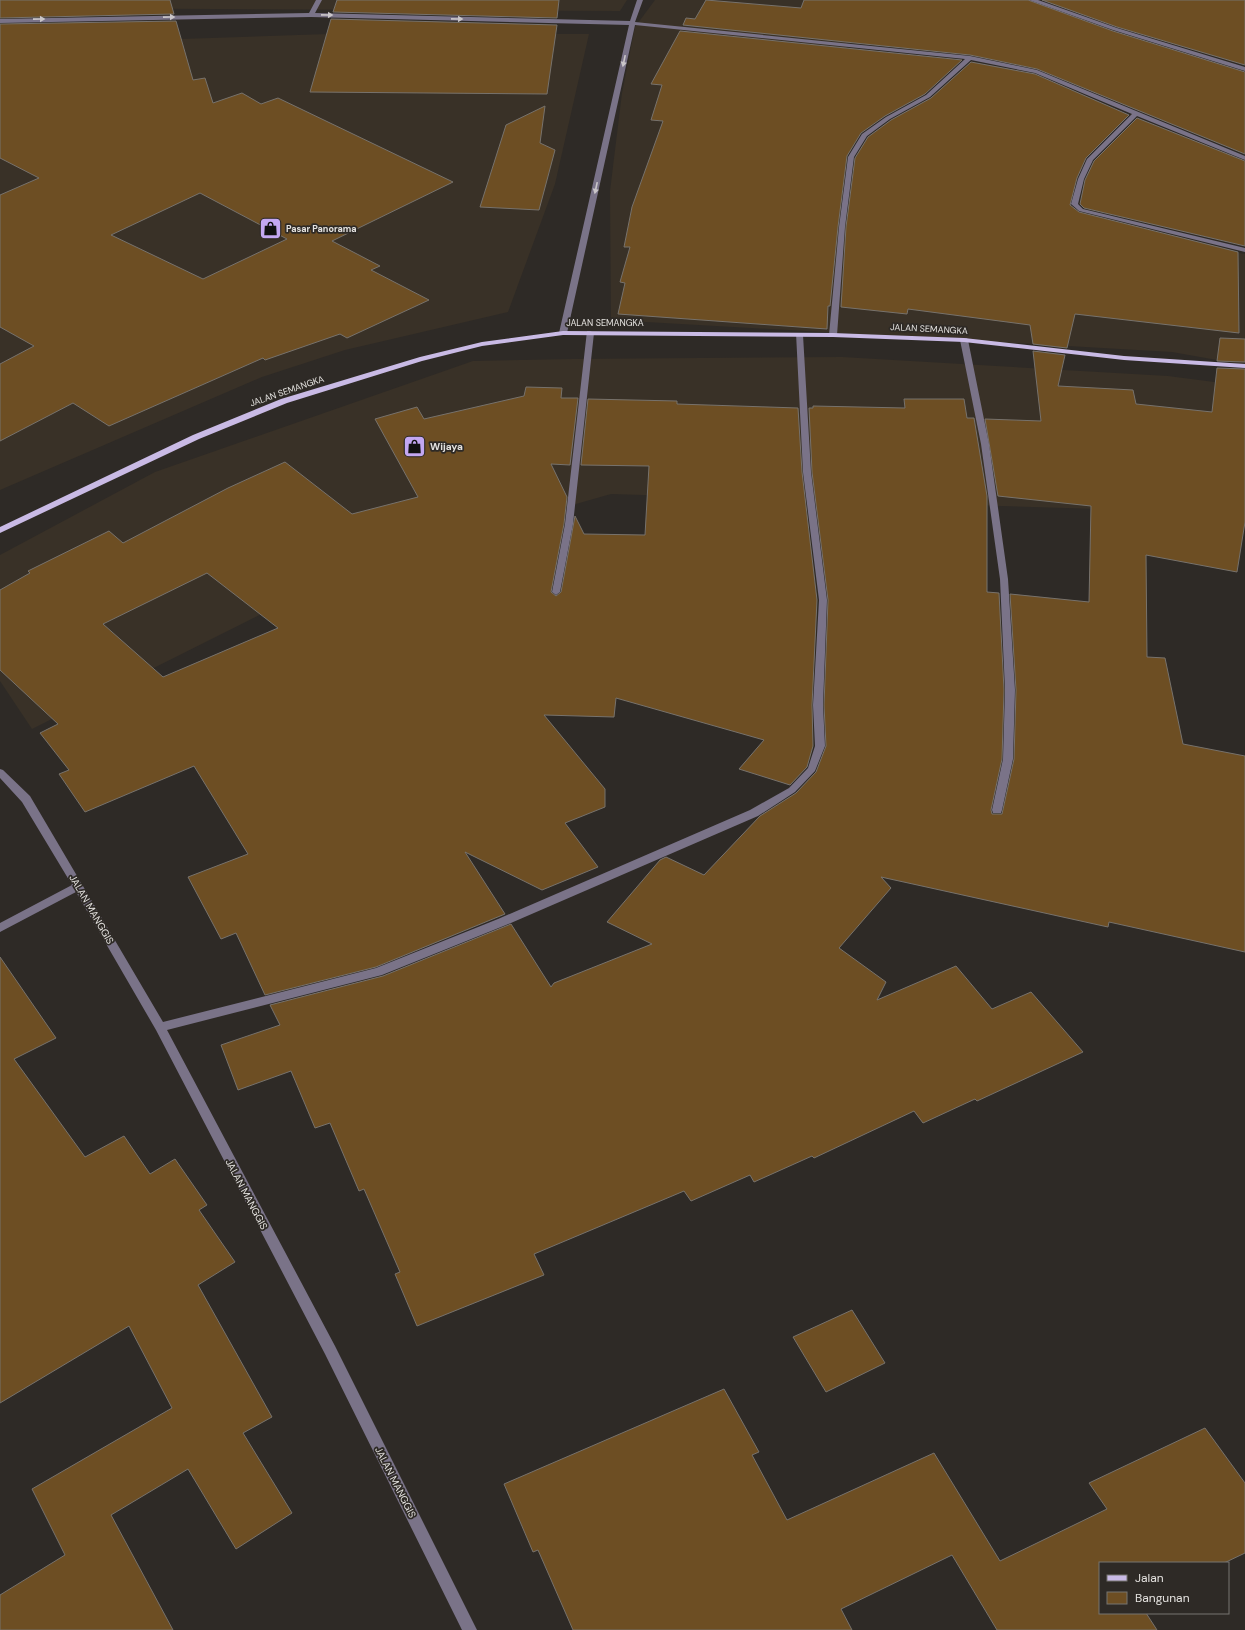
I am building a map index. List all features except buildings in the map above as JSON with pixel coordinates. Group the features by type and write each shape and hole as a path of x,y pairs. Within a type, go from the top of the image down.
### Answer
{"main road":[{"name":"JALAN SEMANGKA","path":"0,530 196,437 284,401 420,359 482,344 563,332 833,335 964,340 1124,358 1245,366"}],"street":[{"path":"311,15 319,0"},
{"path":"563,332 632,23 640,0"},
{"path":"1032,0 1115,29 1245,69"},
{"path":"0,21 311,15 632,23 970,58 1037,72 1245,158"},
{"path":"833,335 842,227 851,157 864,135 888,118 928,96 970,58"},
{"path":"1136,113 1090,159 1081,179 1074,204 1076,207 1081,210 1245,250"},
{"path":"556,592 569,524 590,333"},
{"path":"160,1028 378,972 502,922 754,813 792,790 812,769 820,746 818,705 823,600 807,472 799,335"},
{"path":"964,340 985,444 1004,579 1010,690 1008,759 997,810"},
{"name":"JALAN MANGGIS","path":"0,772 26,799 160,1028 330,1350 470,1630"},
{"path":"0,928 78,886"}],"shaded area":[{"path":"0,0 627,0 620,11 28,8"},
{"path":"655,0 864,0 847,43 840,222 1183,243 1245,254 1245,365 1172,352 611,320 610,191 622,93 635,27"},
{"name":"Pasar Panorama","path":"328,34 589,34 555,184 508,312 345,350 262,377 0,490 0,45"},
{"path":"842,357 1168,376 1245,386 1196,512 611,494 355,567 32,729 0,681 0,555 155,472 473,361"}],"place":[{"name":"Pasar Panorama","path":"270,229"},
{"name":"Wijaya","path":"415,446"}]}
